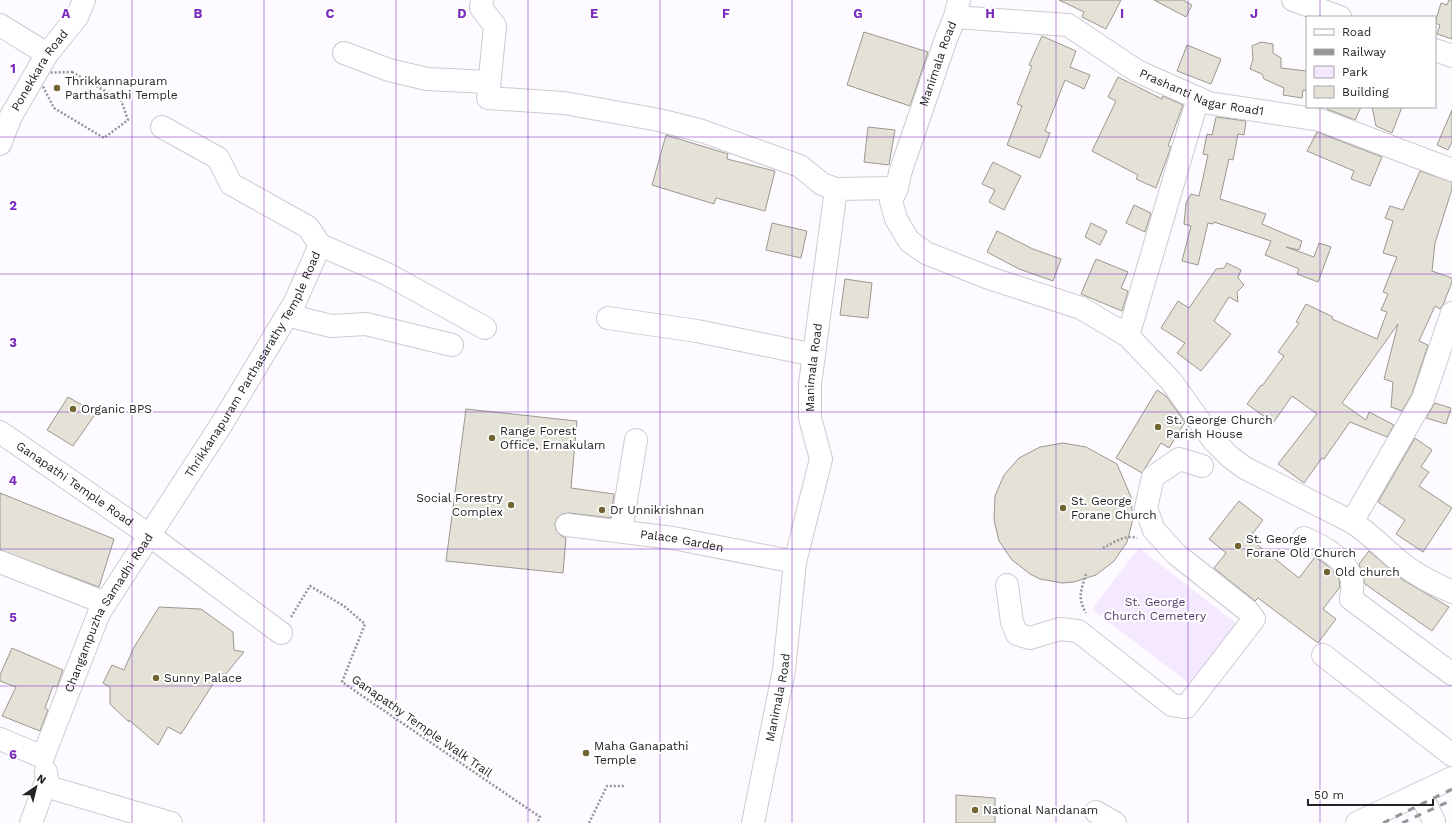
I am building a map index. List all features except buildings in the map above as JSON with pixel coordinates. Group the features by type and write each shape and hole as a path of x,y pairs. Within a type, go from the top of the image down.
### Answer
{"street":[{"name":"Ponekkara Road","path":"0,144 6,113 36,73 47,54 77,17 84,0"},
{"path":"482,0 481,8 495,26 488,98 564,102 659,120 702,131 800,166 822,184 836,189 897,188"},
{"path":"1293,0 1337,16"},
{"name":"Prashanti Nagar Road1","path":"957,8 1068,25 1137,71 1209,103 1320,120 1452,170"},
{"name":"Manimala Road","path":"957,8 902,166 897,188 891,201 896,219 909,241 926,253 989,278 1081,308 1128,336 1172,381 1214,441 1244,468 1352,522 1365,530 1403,564 1421,577 1452,592"},
{"path":"0,25 47,54"},
{"path":"1436,50 1452,56"},
{"path":"344,53 389,70 427,79 489,82"},
{"path":"1128,336 1198,98"},
{"name":"Thrikkanapuram Parthasarathy Temple Road","path":"149,535 222,425 288,315 320,245 308,227 231,184 218,158 162,127"},
{"name":"Manimala Road","path":"753,823 784,670 794,562 821,459 810,418 810,384 836,189"},
{"path":"320,245 387,274 485,328"},
{"path":"1352,522 1423,399 1452,313"},
{"path":"288,315 331,326 366,324 452,345"},
{"path":"608,318 697,331 814,355"},
{"name":"Ganapathi Temple Road","path":"0,432 149,535"},
{"path":"621,531 636,440"},
{"path":"1007,586 1012,622 1017,634 1030,638 1060,629 1078,631 1172,705 1186,707 1254,619 1248,610 1176,554 1154,530 1146,508 1153,477 1166,466 1179,459 1202,466"},
{"name":"Palace Garden","path":"567,525 673,538 794,562"},
{"name":"Changampuzha Samadhi Road","path":"43,757 99,613 149,535 281,632"},
{"path":"1304,538 1317,544 1338,558 1350,574 1353,585 1351,599 1452,674"},
{"path":"0,562 105,603"},
{"path":"1323,655 1452,755"},
{"path":"0,739 43,757 47,779 31,823"},
{"path":"1357,823 1452,778"},
{"path":"45,786 171,823"},
{"path":"1420,794 1439,819"},
{"path":"1096,812 1115,823"}],"path":[{"path":"72,72 120,100 128,120 104,138 54,108 36,73 72,72"},
{"name":"Ganapathy Temple Walk Trail","path":"281,632 310,586 344,606 365,624 342,682 540,818 537,823"},
{"path":"589,823 607,786 625,786"}],"green space":[{"name":"St. George Church Cemetery","path":"1139,548 1237,624 1190,684 1092,609"}],"railway":[{"path":"1383,823 1452,789"},
{"path":"1402,823 1452,800"}],"place":[{"name":"Thrikkannapuram Parthasathi Temple","path":"57,88"},
{"name":"Organic BPS","path":"73,409"},
{"name":"St. George Church Parish House","path":"1158,427"},
{"name":"Range Forest Office, Ernakulam","path":"492,438"},
{"name":"Social Forestry Complex","path":"511,505"},
{"name":"St. George Forane Church","path":"1063,508"},
{"name":"Dr Unnikrishnan","path":"602,510"},
{"name":"St. George Forane Old Church","path":"1238,546"},
{"name":"Old church","path":"1327,572"},
{"name":"Sunny Palace","path":"156,678"},
{"name":"Maha Ganapathi Temple","path":"586,753"},
{"name":"National Nandanam","path":"975,810"}]}
